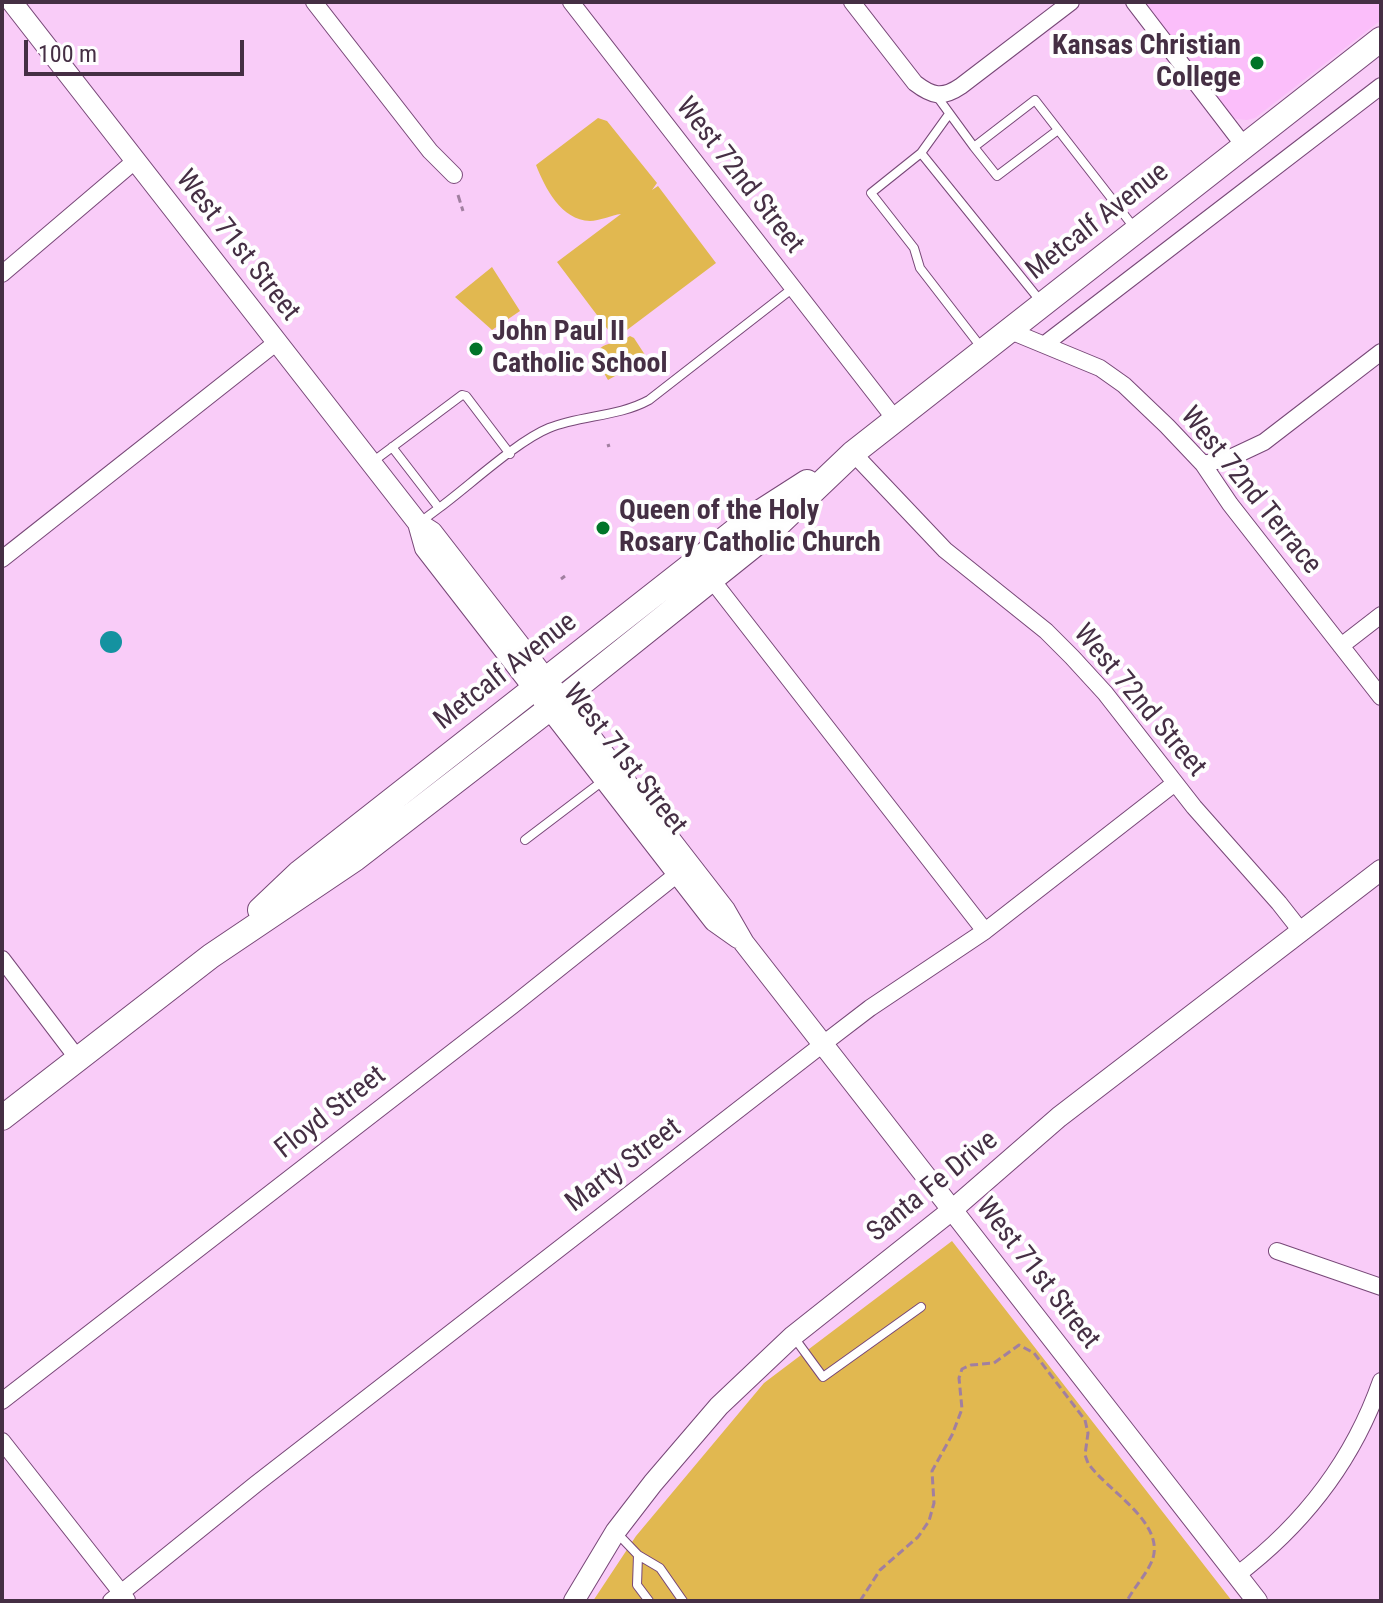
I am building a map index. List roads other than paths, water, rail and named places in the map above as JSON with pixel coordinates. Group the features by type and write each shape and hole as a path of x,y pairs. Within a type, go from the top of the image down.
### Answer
{"main road":[{"name":"Metcalf Avenue","path":"2,1118 211,956 355,859 555,704 768,534 853,453 895,419 1381,39"},
{"name":"Metcalf Avenue","path":"211,956 299,873 540,683 754,516 853,453"}],"street":[{"name":"West 71st Street","path":"12,2 418,523 432,532 605,779 684,869 725,910 744,943 1257,1601"},
{"path":"314,2 430,151 454,175"},
{"name":"West 72nd Street","path":"571,2 895,419"},
{"path":"852,2 915,83 928,93 945,96 1071,2"},
{"path":"1134,2 1245,147"},
{"path":"1045,344 1381,86"},
{"path":"2,274 136,160"},
{"name":"West 72nd Terrace","path":"1008,330 1100,368 1124,385 1203,464 1230,504 1381,697"},
{"path":"2,559 277,342"},
{"path":"1203,464 1230,458 1264,442 1381,352"},
{"name":"West 72nd Street","path":"853,453 945,550 1046,631 1072,657 1301,931"},
{"path":"712,580 985,931"},
{"path":"1341,646 1381,615"},
{"name":"West 71st Street","path":"555,704 684,869"},
{"name":"Marty Street","path":"120,1598 823,1044 870,1008 985,931 1175,783"},
{"name":"Floyd Street","path":"2,1401 684,869"},
{"name":"Santa Fe Drive","path":"574,1601 616,1531 719,1406 793,1336 952,1210 1059,1117 1381,870"},
{"path":"2,959 78,1059"},
{"path":"1277,1251 1381,1287"},
{"path":"1237,1575 1292,1528 1315,1502 1341,1466 1363,1427 1381,1381"},
{"path":"2,1441 120,1598"}],"lane":[{"path":"936,95 997,176 1058,130"},
{"path":"974,147 1035,100 1137,230"},
{"path":"949,114 921,153 871,193 914,248 920,268 983,350"},
{"path":"921,153 1042,304"},
{"path":"418,523 538,433 628,409 649,400 793,288"},
{"path":"371,463 459,396 466,396 510,454"},
{"path":"392,447 439,508"},
{"path":"525,840 605,779"},
{"path":"793,1336 823,1377 921,1307"},
{"path":"616,1531 638,1555 660,1568 683,1601"},
{"path":"638,1555 637,1585 649,1601"}],"place":[{"name":"Kansas Christian College","path":"1257,63"},
{"name":"John Paul II Catholic School","path":"476,349"},
{"name":"Queen of the Holy Rosary Catholic Church","path":"603,528"}]}
